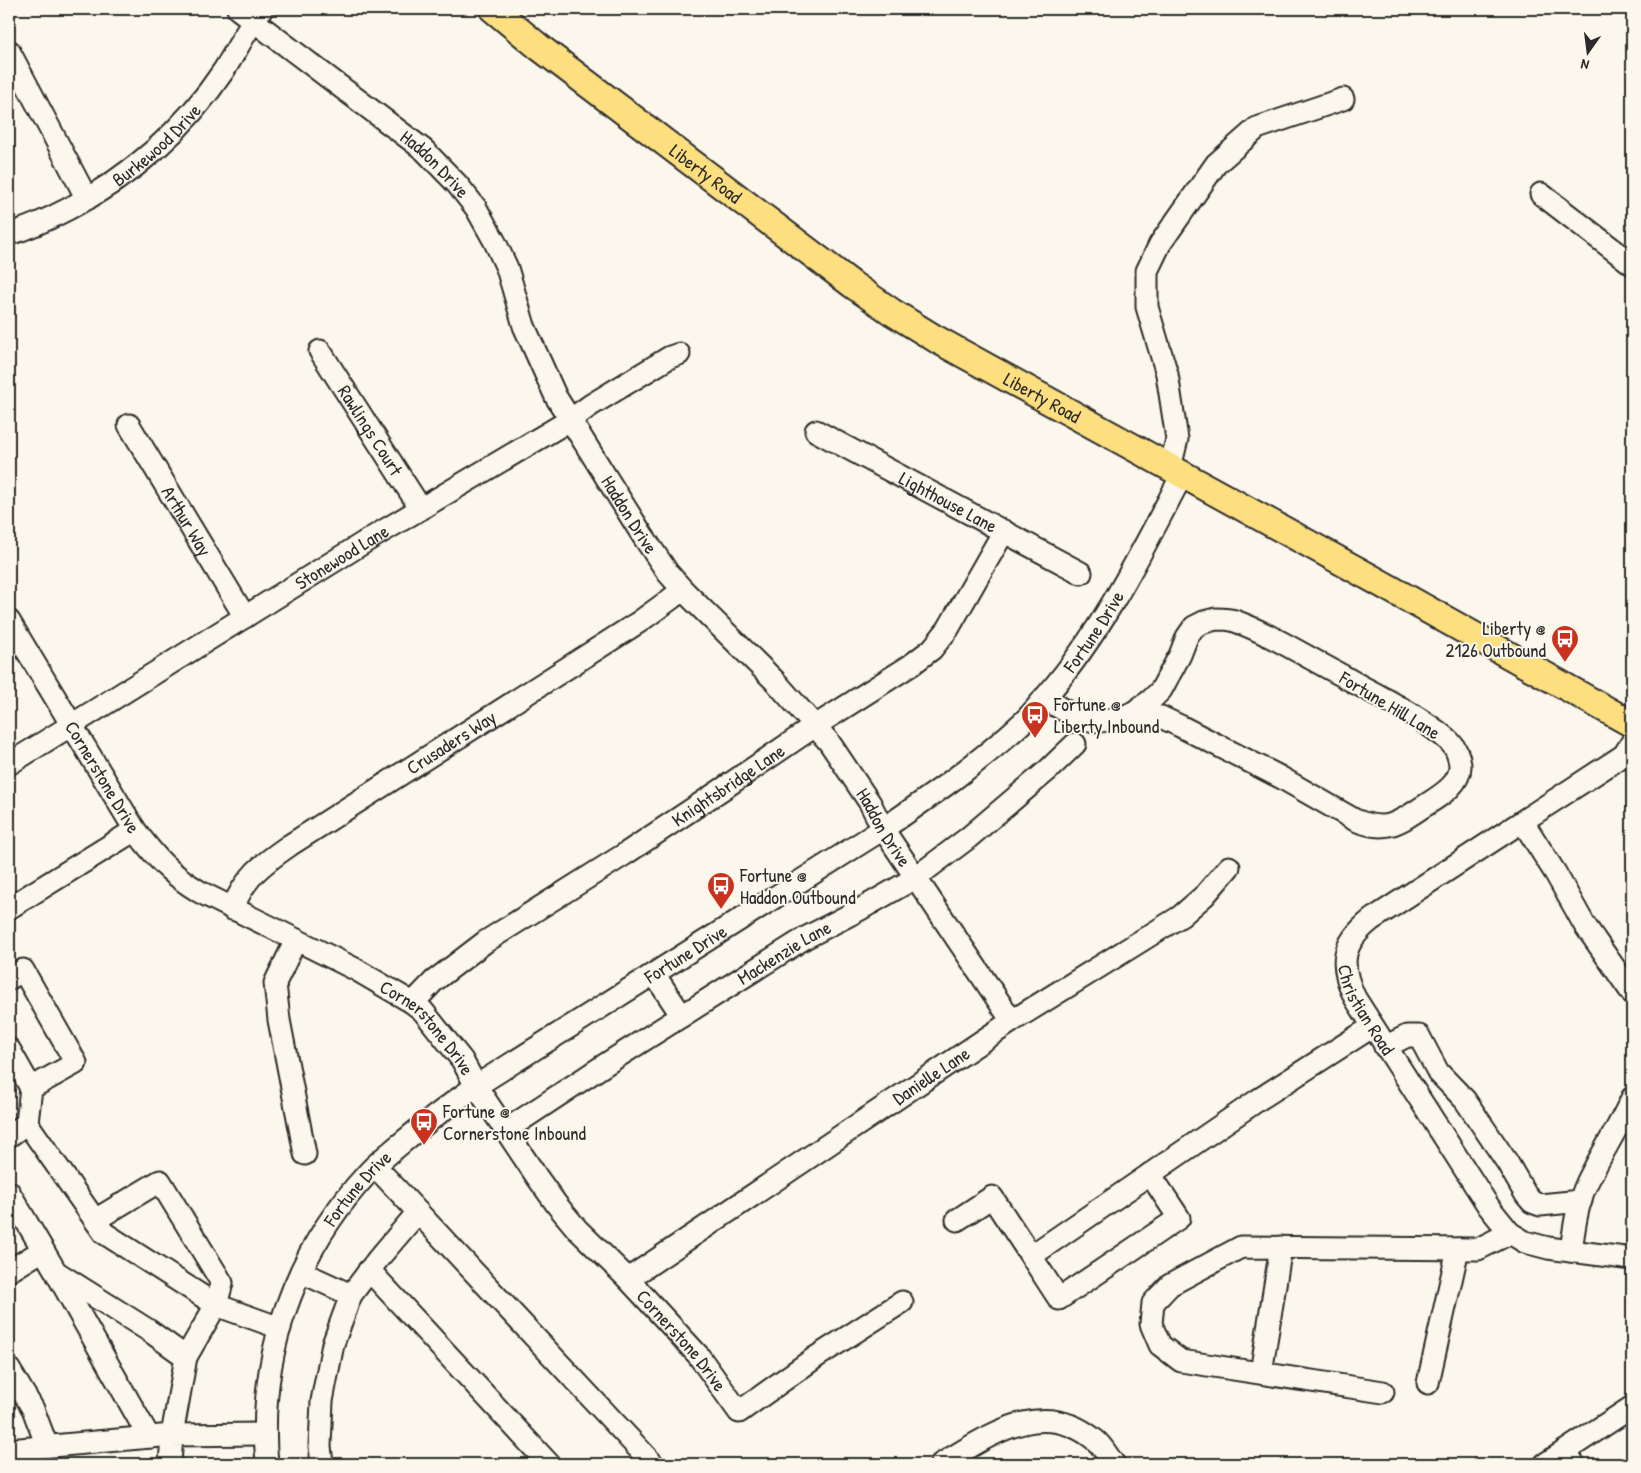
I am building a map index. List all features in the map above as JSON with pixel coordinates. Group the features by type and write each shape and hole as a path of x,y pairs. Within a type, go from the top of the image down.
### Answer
{"main road":[{"name":"Liberty Road","path":"493,9 538,48 884,307 936,339 1374,579 1632,724"}],"street":[{"name":"Burkewood Drive","path":"9,234 24,230 110,186 155,151 179,127 224,70 251,13"},
{"name":"Haddon Drive","path":"251,13 424,150 457,184 476,208 507,268 524,326 556,397 643,536 668,573 683,590 775,681 829,742 870,803 883,830 1012,1021"},
{"path":"9,51 87,199"},
{"name":"Fortune Drive","path":"260,1463 265,1434 265,1409 269,1374 289,1297 324,1228 344,1201 375,1166 412,1134 476,1086 883,830 945,786 987,754 1023,722 1081,652 1132,570 1176,472 1177,440 1167,374 1147,307 1147,271 1160,244 1216,164 1257,128 1343,99"},
{"path":"1541,194 1632,264"},
{"name":"Rawlings Court","path":"320,351 421,509"},
{"name":"Stonewood Lane","path":"9,764 368,540 570,420 670,357 679,354"},
{"name":"Arthur Way","path":"129,425 246,617"},
{"name":"Lighthouse Lane","path":"816,431 1081,573"},
{"name":"Knightsbridge Lane","path":"413,1003 434,981 485,942 632,849 814,726 911,665 932,649 948,629 1004,531"},
{"name":"Crusaders Way","path":"232,909 244,885 264,864 298,840 639,622 683,590"},
{"name":"Fortune Hill Lane","path":"1044,698 1082,718 1099,721 1131,714 1161,717 1280,777 1355,820 1379,827 1392,825 1410,816 1447,790 1456,780 1460,767 1458,755 1450,742 1428,725 1399,707 1258,631 1232,620 1216,619 1194,627 1187,637 1180,655 1161,690 1152,700 1131,714"},
{"name":"Cornerstone Drive","path":"9,621 135,830 159,860 180,880 232,909 372,978 423,1011 462,1060 476,1086 562,1211 698,1355 739,1412 816,1357 902,1302"},
{"name":"Christian Road","path":"1632,742 1624,754 1371,920 1360,929 1349,944 1344,961 1348,984 1372,1027 1489,1207 1510,1233 1524,1242 1548,1248 1632,1259"},
{"name":"Mackenzie Lane","path":"506,1130 805,938 915,878 968,838 1048,770 1075,744"},
{"path":"1523,822 1556,874 1584,924 1632,993"},
{"path":"9,908 135,830"},
{"name":"Danielle Lane","path":"628,1279 1012,1021 1181,916 1205,895 1229,867"},
{"path":"296,940 275,983 279,1020 305,1154"},
{"path":"9,978 23,970 76,1063 31,1088"},
{"path":"654,974 682,1016"},
{"path":"1030,1256 1258,1100 1372,1027"},
{"path":"1385,1047 1407,1036 1419,1036 1438,1072 1465,1100 1507,1162 1526,1196 1532,1202 1540,1205 1581,1201"},
{"path":"9,1049 31,1088 28,1123 104,1233 216,1305 280,1328"},
{"path":"1571,1251 1574,1225 1586,1185 1632,1098"},
{"path":"9,1136 28,1123"},
{"path":"375,1166 653,1464"},
{"path":"957,1220 992,1197 1059,1299 1179,1218 1150,1174"},
{"path":"95,1220 160,1181 222,1283 216,1305 186,1357 172,1435 170,1464"},
{"path":"9,1192 149,1437"},
{"path":"322,1464 320,1446 322,1401 333,1344 351,1296 369,1270 418,1212"},
{"path":"1383,1392 1181,1361 1160,1345 1151,1324 1153,1303 1170,1285 1241,1246 1478,1249 1510,1233"},
{"path":"1261,1373 1282,1247"},
{"path":"1428,1383 1458,1249"},
{"path":"9,1271 43,1250"},
{"path":"369,1270 549,1464"},
{"path":"56,1272 148,1330 186,1357"},
{"path":"301,1272 351,1296"},
{"path":"9,1369 33,1409 47,1446"},
{"path":"1545,1464 1569,1458 1632,1407"},
{"path":"940,1464 995,1432 1028,1421 1050,1420 1071,1424 1096,1440 1114,1464"},
{"path":"9,1450 172,1435 265,1434"}],"place":[{"name":"Liberty @ 2126 Outbound","path":"1565,663"},
{"name":"Fortune @ Liberty Inbound","path":"1035,739"},
{"name":"Fortune @ Haddon Outbound","path":"721,910"},
{"name":"Fortune @ Cornerstone Inbound","path":"424,1146"}]}
